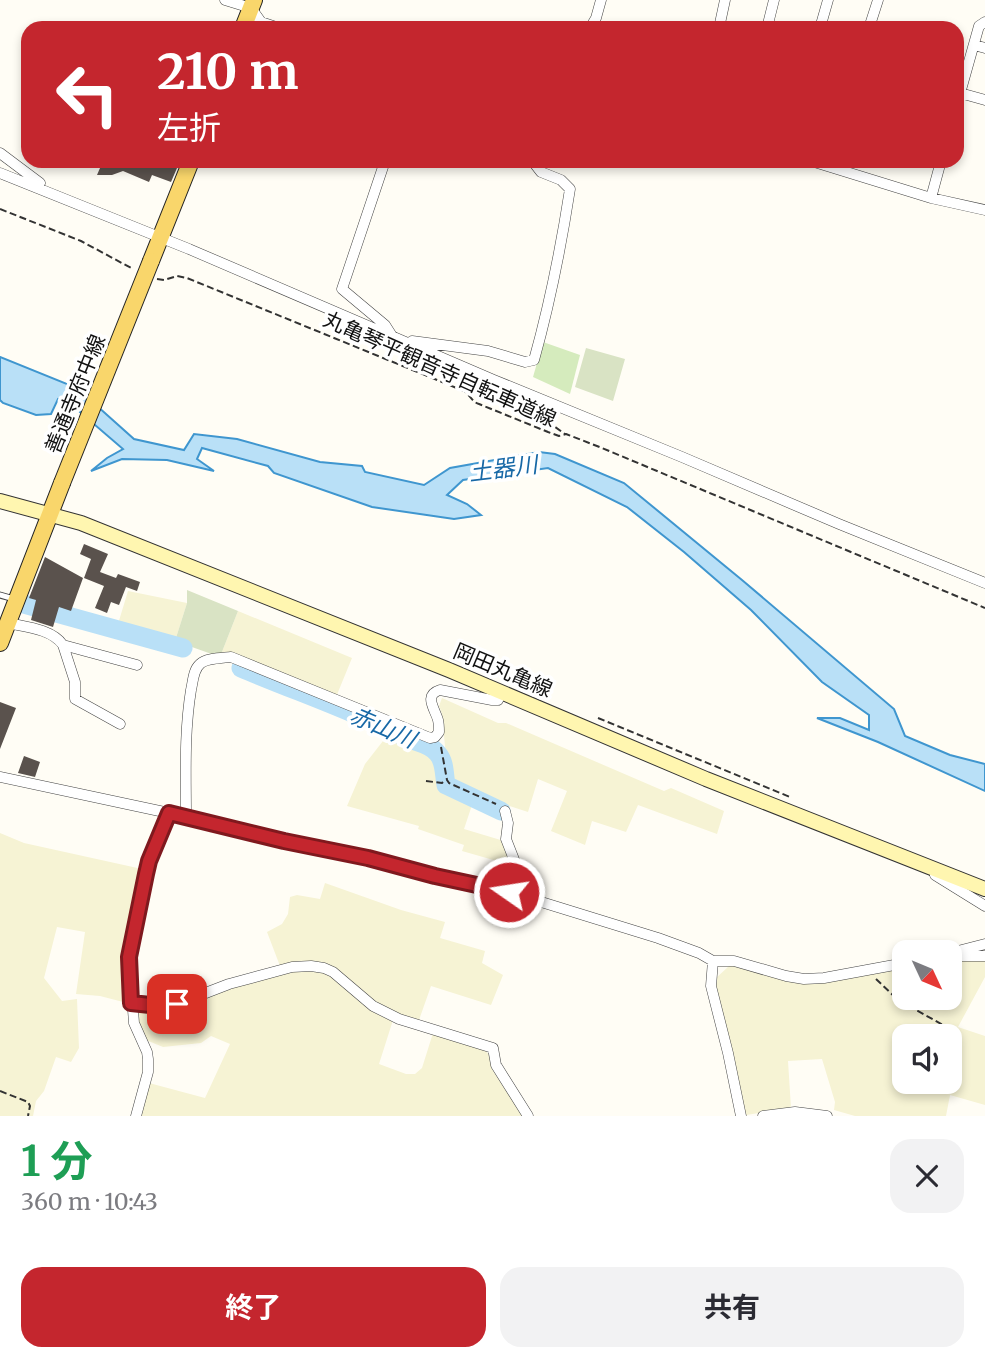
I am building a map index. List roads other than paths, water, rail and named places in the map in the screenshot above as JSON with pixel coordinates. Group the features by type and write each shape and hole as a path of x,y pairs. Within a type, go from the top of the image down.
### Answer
{"main road":[{"path":"246,21 252,4"},
{"name":"善通寺府中線","path":"0,643 144,266 161,238 188,168"},
{"name":"岡田丸亀線","path":"0,501 81,523 449,670 504,686 706,779 985,889"}],"street":[{"path":"225,0 252,4 260,21"},
{"path":"594,21 601,0"},
{"path":"720,21 725,0"},
{"path":"769,21 775,0"},
{"path":"822,21 828,0"},
{"path":"871,21 877,0"},
{"path":"964,81 979,26 985,22"},
{"path":"974,45 985,48"},
{"path":"964,99 985,100"},
{"path":"0,153 40,183 38,188"},
{"path":"383,168 342,289 397,338 488,351 525,362 534,360 546,318 570,189 561,180 541,172 538,168"},
{"path":"834,168 931,198 985,210"},
{"path":"931,198 939,168"},
{"path":"0,173 189,249 985,583"},
{"path":"8,623 52,634 63,645 75,682 75,699 120,724"},
{"path":"63,645 137,665"},
{"path":"186,817 185,740 188,707 194,676 202,662 231,657 430,738 439,732 439,722 431,703 434,692 440,690 498,700 504,686"},
{"path":"0,777 169,813 509,892 658,937 713,961 734,961 804,979 892,966"},
{"path":"505,811 508,823 506,839 514,862 509,892"},
{"path":"136,1116 148,1072 148,1059 134,1023 129,957 149,861 169,813"},
{"path":"913,860 985,906"},
{"path":"962,951 985,944"},
{"path":"962,955 985,956"},
{"path":"713,961 711,986 741,1116"},
{"path":"131,1003 160,1006 177,1004 229,984 292,967 311,965 324,968 341,977 384,1013 493,1048 496,1065 527,1116"},
{"path":"763,1116 795,1112 827,1116"}],"lane":[{"path":"0,595 17,600"}],"water":[{"name":"土器川","path":"0,357 77,388 134,439 184,450 194,434 237,439 320,462 362,466 365,472 424,485 450,468 539,452 555,454 624,483 894,709 905,736 950,755 985,764 985,791 878,742 817,718 840,718 869,730 869,715 822,682 751,610 684,552 627,507 548,468 463,480 447,495 467,504 481,515 454,519 372,507 274,473 268,466 202,448 197,459 214,471 167,460 122,459 91,471 123,449 73,406 58,399 51,414 36,415 3,403 0,400"}],"waterway":[{"name":"赤山川","path":"24,604 183,648"},
{"name":"赤山川","path":"241,668 344,709 431,748 442,761 446,785 501,811"}]}
